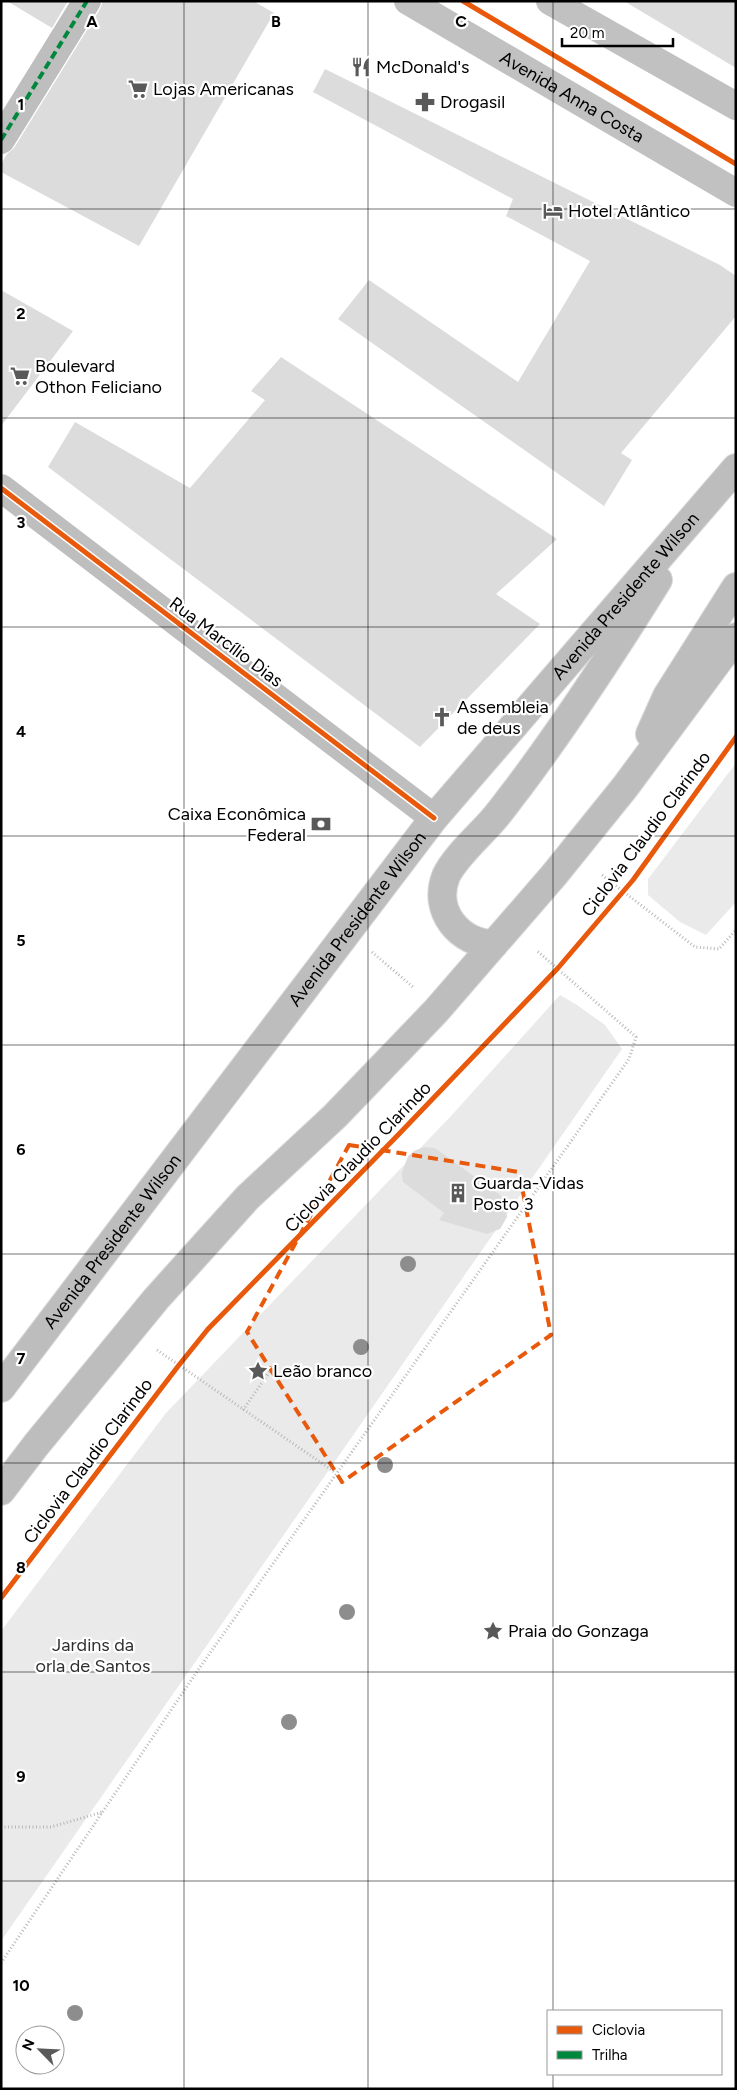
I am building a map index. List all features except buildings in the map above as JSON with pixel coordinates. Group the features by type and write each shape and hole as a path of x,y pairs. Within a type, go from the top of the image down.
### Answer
{"main road":[{"name":"Avenida Anna Costa","path":"408,1 736,193"},
{"path":"550,1 736,106"},
{"name":"Avenida Presidente Wilson","path":"1,1388 347,930 434,818 736,468"},
{"path":"494,944 484,944 465,936 449,921 442,898 446,876 494,818 555,738 605,666 706,503"},
{"path":"625,787 667,696 736,588"},
{"path":"1,1491 36,1445 156,1299 247,1198 334,1116 436,1011 554,875 625,787 736,637"}],"street":[{"path":"1,140 87,1"},
{"name":"Rua Marcílio Dias","path":"1,488 434,818"}],"path":[{"path":"602,875 695,947 719,949 736,930"},
{"path":"347,930 409,984 436,1011"},
{"path":"1,1963 198,1670 629,1059 636,1038 536,950"},
{"path":"551,975 564,961"},
{"path":"157,1350 336,1473"},
{"path":"243,1410 275,1364"},
{"path":"1,1827 51,1826 103,1812"}],"highlighted area":[{"path":"349,1145 519,1172 551,1335 342,1482 247,1332"}],"green space":[{"path":"736,763 736,902 706,935 680,922 648,895 648,879"},
{"name":"Jardins da orla de Santos","path":"560,995 605,1025 622,1049 1,1941 1,1631 166,1413 451,1116"}],"marked path":[{"path":"1,140 87,1"}],"cycle path":[{"path":"463,1 736,164"},
{"path":"1,488 434,818"},
{"name":"Ciclovia Claudio Clarindo","path":"1,1598 208,1329 558,968 633,880 736,737"}],"place":[{"name":"McDonald's","path":"361,67"},
{"name":"Lojas Americanas","path":"138,89"},
{"name":"Drogasil","path":"425,102"},
{"name":"Hotel Atlântico","path":"553,211"},
{"name":"Boulevard Othon Feliciano","path":"20,376"},
{"name":"Assembleia de deus","path":"442,717"},
{"name":"Caixa Econômica Federal","path":"321,824"},
{"name":"Guarda-Vidas Posto 3","path":"458,1193"},
{"name":"Leão branco","path":"258,1371"},
{"name":"Praia do Gonzaga","path":"493,1631"}]}
